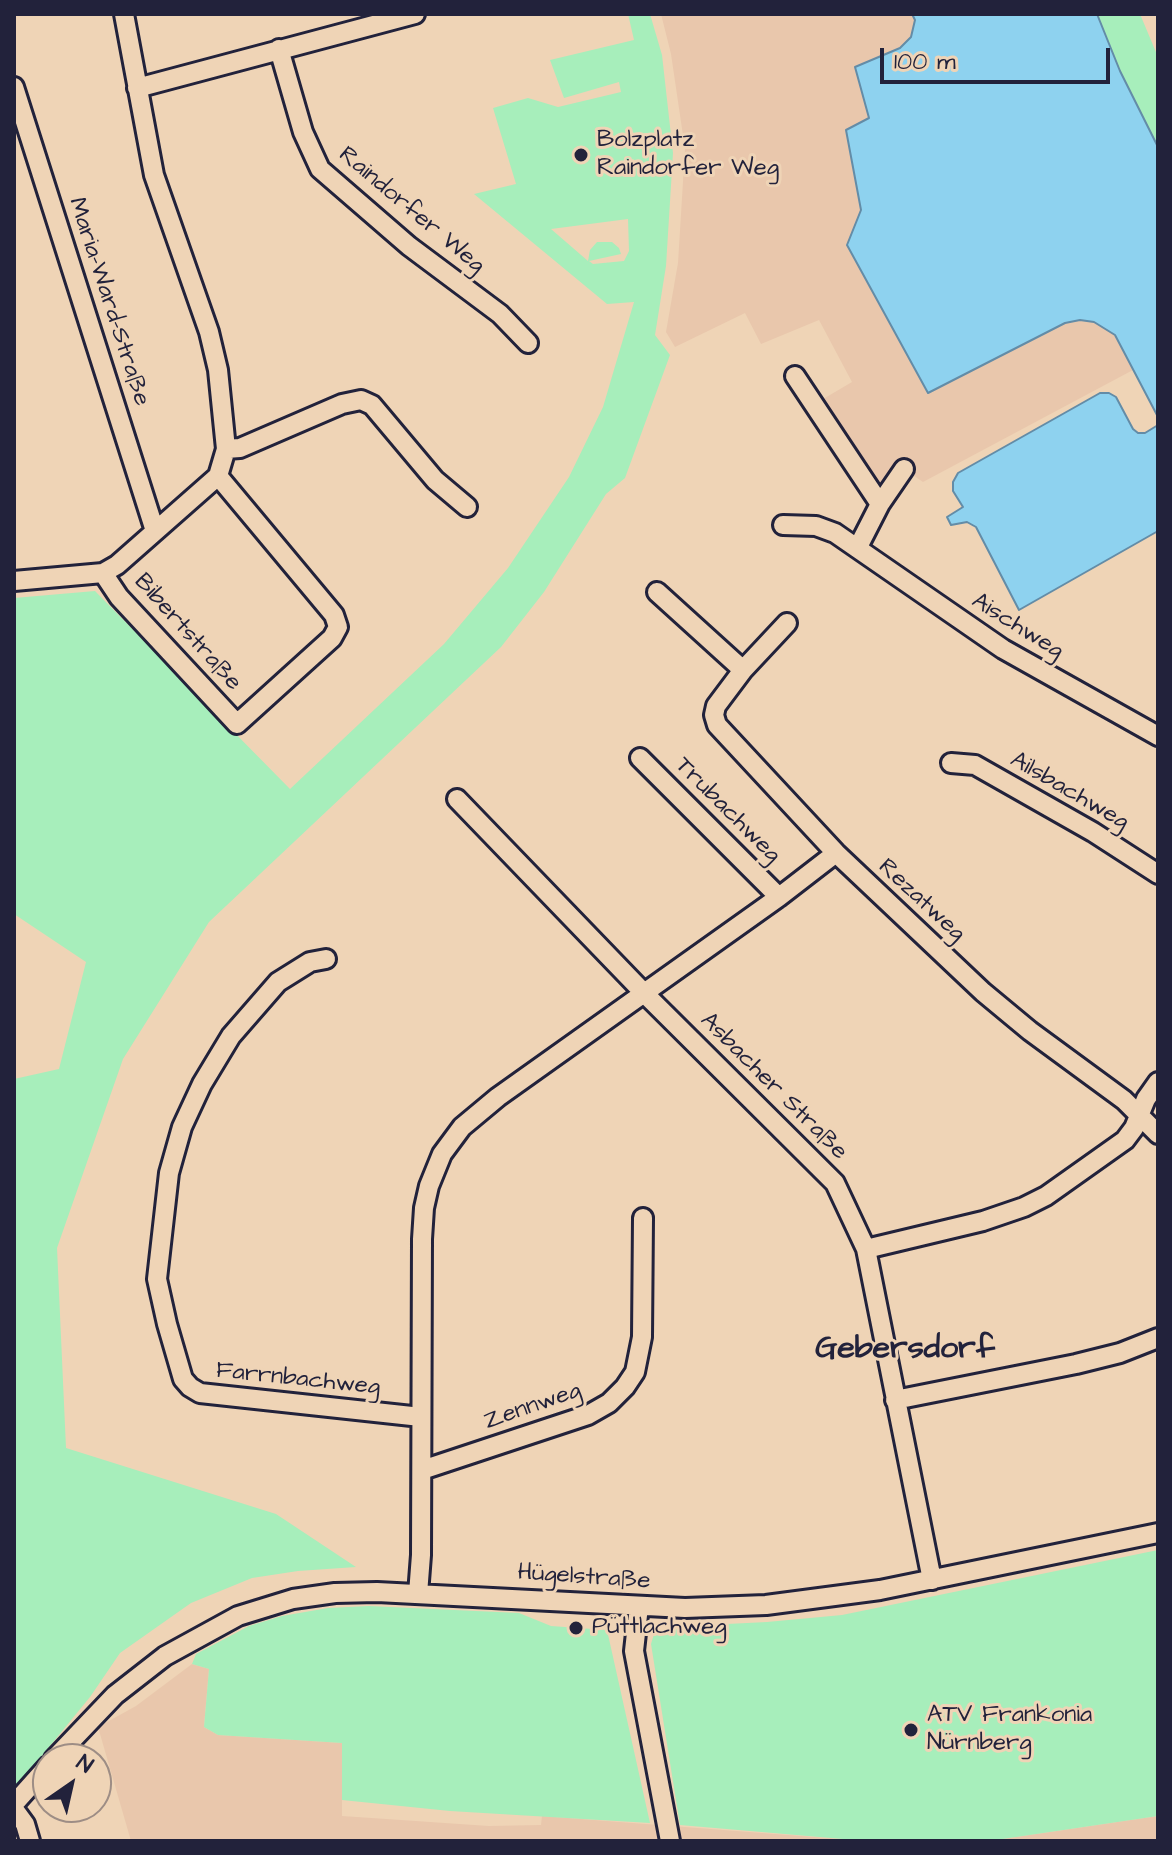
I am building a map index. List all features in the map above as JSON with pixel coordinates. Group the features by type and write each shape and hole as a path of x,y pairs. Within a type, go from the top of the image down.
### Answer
{"street":[{"path":"124,14 154,175 209,332 220,385 226,449 218,476"},
{"path":"137,88 415,14"},
{"name":"Raindorfer Weg","path":"279,49 303,132 320,169 409,246 500,314 528,343"},
{"name":"Maria-Ward-Straße","path":"14,87 155,531"},
{"path":"795,376 880,504"},
{"path":"226,449 240,448 342,404 361,400 372,405 435,480 467,507"},
{"path":"858,547 880,504 904,469"},
{"name":"Bibertstraße","path":"14,581 103,573 117,565 218,476 334,615 338,627 332,638 237,724 119,597 103,573"},
{"name":"Aischweg","path":"783,525 816,526 835,533 1003,649 1158,736"},
{"path":"657,592 743,670"},
{"name":"Rezatweg","path":"787,623 743,670 716,706 714,715 717,725 836,853 1008,1014 1139,1114 1158,1134"},
{"name":"Trubachweg","path":"640,758 779,897"},
{"name":"Ailsbachweg","path":"951,763 975,765 1093,832 1158,874"},
{"name":"Asbacher Straße","path":"457,799 644,993 828,1175 845,1199 866,1249 932,1580"},
{"name":"Trubachweg","path":"644,993 836,853"},
{"name":"Farrnbachweg","path":"326,959 310,962 269,991 231,1036 202,1084 182,1127 169,1173 157,1279 183,1379 200,1393 421,1417"},
{"path":"418,1594 424,1208 429,1186 442,1154 476,1114 644,993"},
{"path":"866,1249 983,1221 1024,1207 1053,1191 1125,1140 1158,1082"},
{"name":"Zennweg","path":"422,1470 588,1415 609,1403 625,1387 635,1372 640,1356 643,1218"},
{"path":"895,1400 1076,1364 1120,1353 1158,1338"},
{"name":"Hügelstraße","path":"69,1743 133,1679 180,1646 257,1609 316,1595 355,1592 418,1594 685,1608 766,1605 932,1580 1158,1533"},
{"path":"639,1606 634,1651 670,1841"},
{"path":"30,1841 25,1824 14,1806 32,1785"}],"shaded area":[{"path":"661,14 912,14 915,20 911,37 900,48 856,67 869,118 846,130 861,210 847,245 928,393 1065,323 1080,320 1094,322 1115,335 1133,370 923,482 904,469 874,490 818,402 852,382 819,320 761,344 745,313 675,347 666,332 678,263 685,149 671,54"},
{"path":"192,1664 209,1669 204,1727 218,1735 342,1743 342,1816 489,1826 541,1825 542,1816 866,1841 131,1841 112,1775 112,1743 103,1743 98,1727 136,1706"},
{"path":"1158,1816 1158,1841 989,1841"}],"green space":[{"path":"628,14 650,14 662,55 673,153 666,266 655,335 670,355 625,478 606,494 544,592 501,647 209,922 123,1059 57,1248 66,1448 276,1514 356,1567 252,1578 191,1603 120,1653 90,1697 52,1743 32,1743 32,1768 14,1790 14,1079 59,1069 86,962 14,914 14,598 95,591 290,789 444,644 508,568 569,477 603,407 634,302 607,304 474,194 516,184 493,108 528,98 558,107 621,92 619,82 564,98 550,60 634,40","holes":["628,219 629,251 624,261 593,264 589,261 621,254 619,248 612,242 597,242 590,250 588,261 551,229"]},
{"path":"1097,14 1140,14 1158,57 1158,147 1120,71"},
{"name":"ATV Frankonia Nürnberg","path":"1158,1550 1158,1816 989,1841 866,1841 680,1825 651,1644 654,1634 667,1627 842,1615"},
{"path":"369,1606 519,1613 551,1626 607,1630 650,1823 450,1811 342,1800 342,1743 218,1735 204,1727 209,1669 192,1664 196,1654 249,1626 282,1616 328,1608"}],"water":[{"path":"912,14 1097,14 1120,71 1158,147 1158,417 1115,335 1094,322 1080,320 1065,323 928,393 847,245 861,210 846,130 869,118 855,67 900,48 911,37 915,20"},
{"path":"1100,393 1116,397 1138,433 1145,433 1158,425 1158,531 1019,610 976,527 967,522 951,525 947,517 963,507 953,491 953,482 958,473"}],"place":[{"name":"Bolzplatz Raindorfer Weg","path":"581,155"},
{"name":"Püttlachweg","path":"576,1628"},
{"name":"ATV Frankonia Nürnberg","path":"911,1730"}],"district":[{"name":"Gebersdorf","path":"905,1350"}]}
